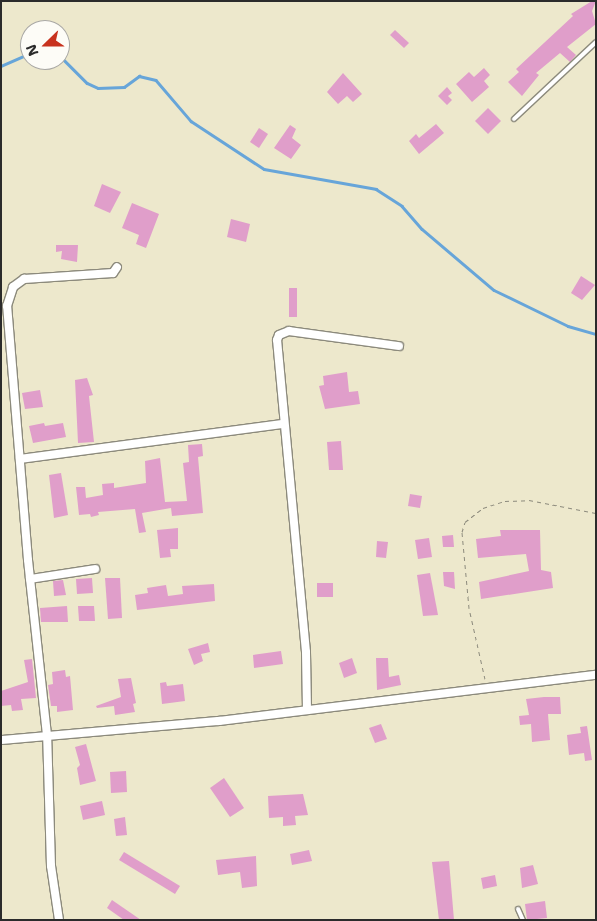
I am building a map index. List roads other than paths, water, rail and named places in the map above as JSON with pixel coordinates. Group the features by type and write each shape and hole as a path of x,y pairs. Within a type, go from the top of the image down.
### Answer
{"street":[{"path":"59,920 51,866 47,734 30,579 7,306 13,287 24,279 113,273 117,267"},
{"path":"307,710 306,652 284,424 278,335 289,331 399,346"},
{"path":"20,458 284,424"},
{"path":"30,579 95,569"},
{"path":"1,740 47,734 154,727 487,690 596,675"}],"lane":[{"path":"514,119 596,42"},
{"path":"518,909 523,920"}],"waterway":[{"path":"1,66 20,57"},
{"path":"70,66 87,83 98,88 124,87 139,76 156,80 191,121 264,169 376,189 402,206 422,229 494,290 568,326 596,334"}]}
